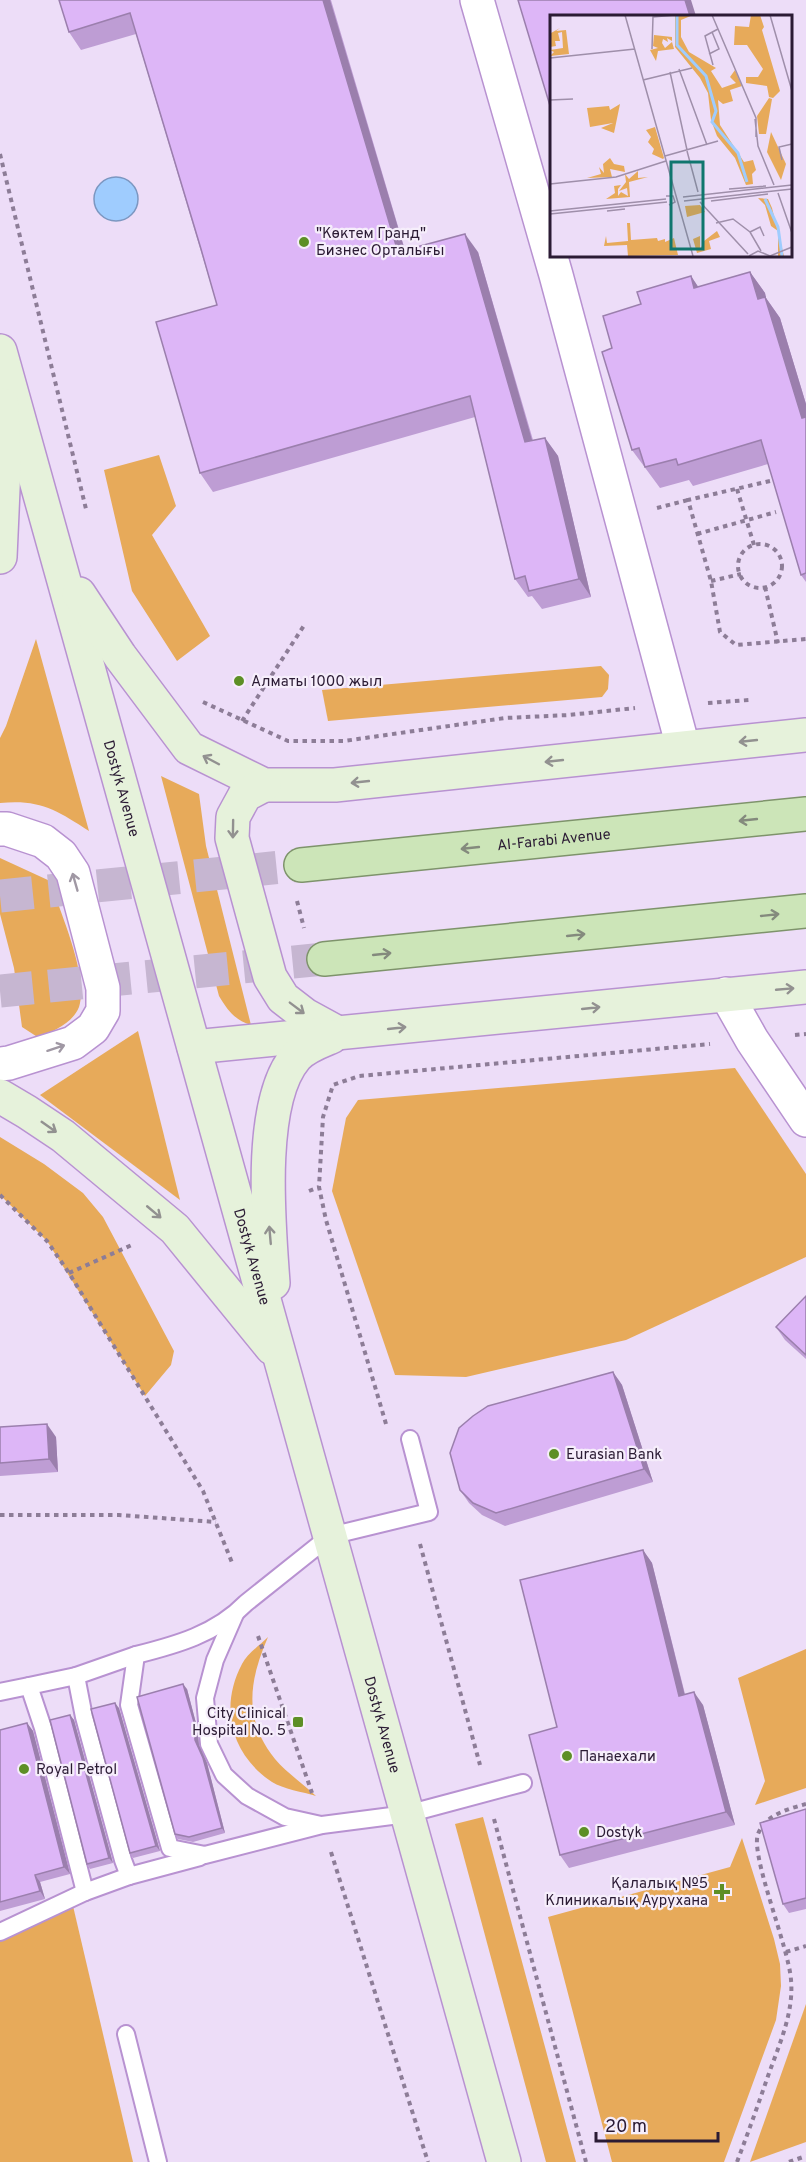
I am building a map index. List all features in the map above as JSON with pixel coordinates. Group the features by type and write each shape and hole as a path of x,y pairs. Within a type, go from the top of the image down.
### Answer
{"main road":[{"name":"Dostyk Avenue","path":"0,351 504,2162"},
{"path":"0,379 4,467 0,557"},
{"path":"60,564 104,634 189,748 264,785 335,785 806,735"},
{"path":"264,785 245,795 233,817 232,838 270,977 283,998 305,1015 338,1034"},
{"name":"Al-Farabi Avenue","path":"301,865 806,814"},
{"path":"324,959 806,911"},
{"path":"194,1047 806,987"},
{"path":"279,1357 267,1203 273,1114 284,1075 296,1058 307,1048 338,1034"},
{"path":"0,1096 63,1136 175,1229 279,1357"}],"street":[{"path":"477,0 550,254"},
{"path":"551,256 682,747"},
{"path":"0,829 43,841 61,855 73,873 103,988 103,1011 93,1028 73,1043 0,1064"},
{"path":"726,994 752,1040 806,1120"}],"lane":[{"path":"0,1692 76,1676 184,1643 235,1614 330,1536 429,1512 410,1439"},
{"path":"235,1614 215,1660 205,1698 209,1744 224,1775 247,1796 285,1817 322,1825"},
{"path":"136,1656 129,1705 170,1848 205,1855"},
{"path":"76,1676 84,1717 129,1876"},
{"path":"29,1686 43,1728 85,1892"},
{"path":"0,1932 85,1892 129,1876 322,1825 407,1814 523,1783"},
{"path":"126,2034 158,2162"}],"path":[{"path":"0,154 87,514"},
{"path":"770,482 688,500 711,581 720,632 736,645 806,639"},
{"path":"737,489 754,545"},
{"path":"697,534 776,512"},
{"path":"754,545 768,545 774,549 782,561 777,580 765,587 750,585 741,574 740,560 748,548 754,545"},
{"path":"711,581 741,574"},
{"path":"765,587 778,643"},
{"path":"242,721 305,624"},
{"path":"201,701 288,741 344,741 505,718 749,700"},
{"path":"242,721 249,725 250,732"},
{"path":"296,898 305,931"},
{"path":"386,1425 326,1220 319,1187 323,1117 333,1085 359,1076 806,1034"},
{"path":"309,1191 319,1187"},
{"path":"0,1195 47,1241 69,1273 203,1491 233,1565"},
{"path":"69,1273 140,1241"},
{"path":"0,1515 119,1515 216,1521"},
{"path":"413,1517 586,2162"},
{"path":"256,1629 312,1794"},
{"path":"737,2162 783,2034 791,2004 791,1979 786,1952 758,1854 757,1836 764,1822 785,1810 806,1804"},
{"path":"328,1843 428,2162"},
{"path":"786,1952 806,1946"},
{"path":"789,2162 806,2156"}],"shaded area":[{"path":"159,455 176,506 152,535 210,636 177,661 132,591 104,470"},
{"path":"36,639 89,831 47,808 26,803 0,803 0,738"},
{"path":"601,666 609,675 608,689 602,697 328,721 322,690"},
{"path":"161,776 199,794 206,846 251,1025 232,1014 219,996"},
{"path":"0,858 50,881 77,962 81,994 76,1013 67,1022 39,1038 22,1027 14,968 0,914"},
{"path":"138,1031 180,1200 40,1095"},
{"path":"735,1068 806,1174 806,1257 626,1340 466,1377 395,1375 332,1191 346,1118 358,1100"},
{"path":"0,1137 44,1164 83,1193 103,1217 174,1351 171,1365 145,1396 47,1241 0,1195"},
{"path":"268,1637 253,1684 252,1700 258,1729 275,1759 316,1796 272,1782 258,1771 238,1744 233,1729 231,1697 235,1680 244,1660"},
{"path":"806,1649 806,1788 755,1805 765,1781 738,1678"},
{"path":"483,1817 576,2162 546,2162 455,1824"},
{"name":"Қалалық №5 Клиникалық Аурухана","path":"742,1838 774,1939 780,1964 781,1986 776,2020 724,2162 612,2162 548,1917 730,1867"},
{"path":"73,1906 133,2162 0,2162 0,1939"},
{"path":"806,2004 806,2142 750,2162"}],"water":[{"path":"116,177 131,184 138,199 131,214 116,221 101,214 94,199 101,184"}],"building":[{"name":"\"Көктем Гранд\" Бизнес Орталығы","path":"59,0 323,0 398,252 465,234 525,442 545,438 579,579 529,591 525,576 515,579 470,396 200,473 156,322 217,305 201,249 130,13 69,32"},
{"path":"518,0 685,0 690,15 550,15 550,106"},
{"path":"750,272 758,299 765,297 802,418 806,417 806,573 801,575 761,440 678,465 676,459 645,467 639,448 632,450 602,352 612,348 603,316 641,304 637,292 691,276 694,288"},
{"path":"806,1296 806,1355 776,1327"},
{"name":"Eurasian Bank","path":"613,1372 644,1469 496,1513 473,1503 460,1490 450,1453 459,1428 473,1416 488,1406"},
{"path":"47,1424 49,1459 0,1463 0,1427"},
{"path":"643,1550 679,1696 694,1692 726,1812 560,1855 529,1735 557,1727 520,1580"},
{"path":"183,1684 194,1722 195,1740 203,1758 222,1828 189,1837 175,1834 137,1697"},
{"path":"115,1703 156,1846 130,1853 91,1709"},
{"path":"70,1715 109,1858 87,1864 50,1720"},
{"path":"27,1723 64,1867 35,1875 40,1891 0,1902 0,1730"},
{"path":"806,1809 806,1898 783,1904 760,1823"}],"tunnel":[{"path":"0,896 301,865"},
{"path":"0,991 324,959"}],"place":[{"name":"\"Көктем Гранд\" Бизнес Орталығы","path":"304,242"},
{"name":"Алматы 1000 жыл","path":"239,681"},
{"name":"Eurasian Bank","path":"554,1454"},
{"name":"City Clinical Hospital No. 5","path":"298,1722"},
{"name":"Панаехали","path":"567,1756"},
{"name":"Royal Petrol","path":"24,1769"},
{"name":"Dostyk","path":"584,1832"},
{"name":"Қалалық №5 Клиникалық Аурухана","path":"722,1892"}]}
